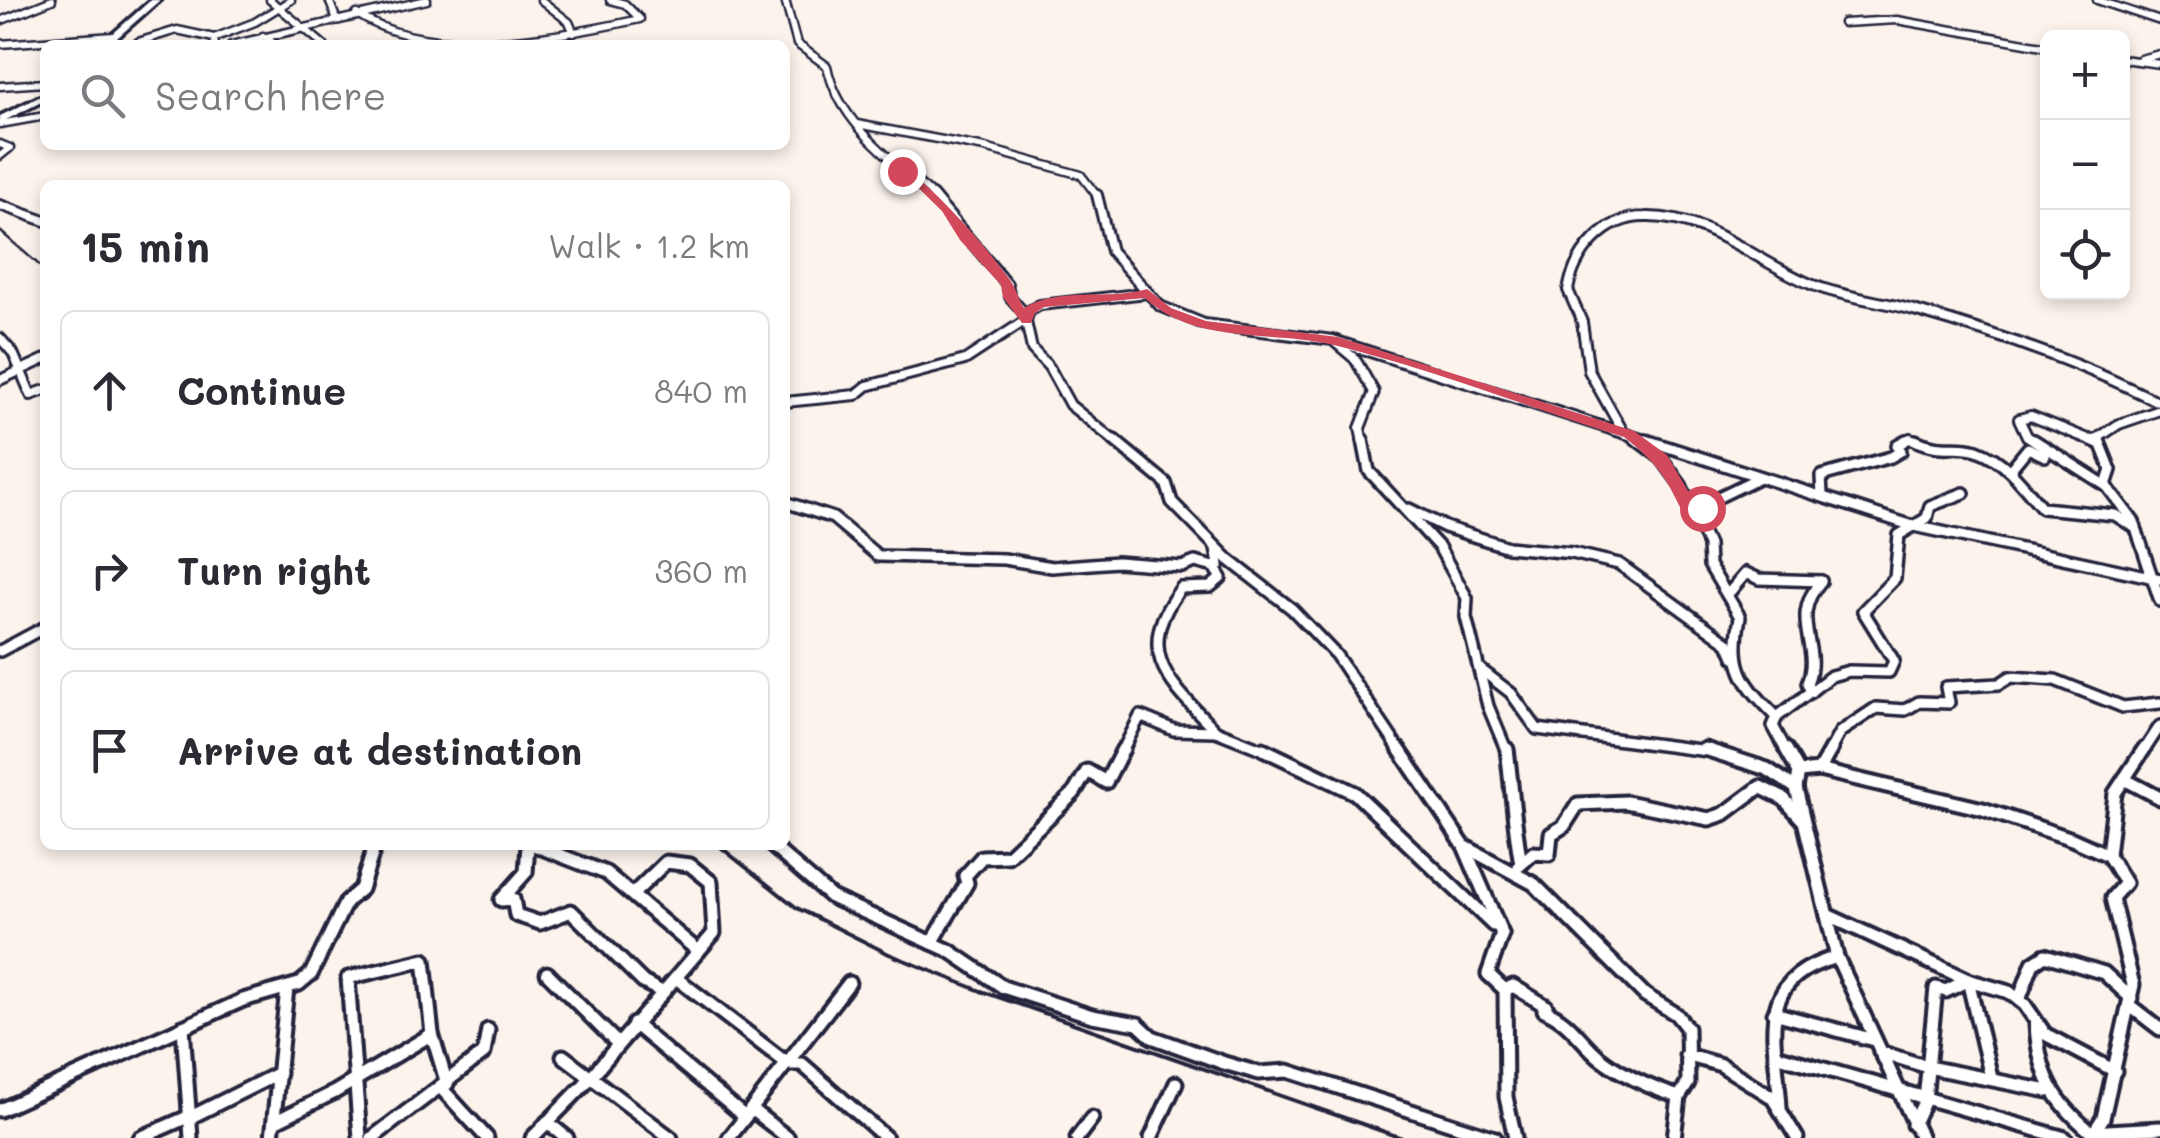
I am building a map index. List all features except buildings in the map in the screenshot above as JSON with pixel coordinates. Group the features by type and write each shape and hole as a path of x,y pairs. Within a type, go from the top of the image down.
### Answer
{"highway":[{"path":"110,40 156,0"},
{"path":"0,120 40,98"}],"street":[{"path":"0,21 51,0"},
{"path":"270,0 318,40"},
{"path":"217,40 282,11 290,0"},
{"path":"329,0 336,18"},
{"path":"387,0 392,9"},
{"path":"249,40 427,0"},
{"path":"541,0 569,22 574,32"},
{"path":"475,40 574,32 640,19 629,7 610,0"},
{"path":"784,0 797,44 827,66 831,85 856,124 888,159 946,209 964,237 1007,284 1010,297 1026,320 1032,349 1049,367 1070,405 1166,482 1172,502 1243,571 1292,609 1336,655 1464,846 1488,910 1502,934 1488,974 1505,990 1506,1097 1515,1138"},
{"path":"2097,0 2160,21"},
{"path":"356,14 372,27 434,40"},
{"path":"1842,23 1897,20 2040,45"},
{"path":"148,40 176,30 211,40"},
{"path":"57,40 114,36"},
{"path":"130,36 136,40"},
{"path":"263,36 269,40"},
{"path":"422,40 426,39"},
{"path":"0,44 40,41"},
{"path":"2138,61 2160,54"},
{"path":"2130,60 2160,64"},
{"path":"0,86 40,84"},
{"path":"0,120 40,116"},
{"path":"856,124 985,148 1081,175 1096,190 1111,251 1166,310 1204,324 1333,340 1910,525 2156,578"},
{"path":"0,144 10,148 0,156"},
{"path":"0,205 40,219"},
{"path":"1740,673 1734,650 1740,617 1708,565 1708,545 1680,486 1662,459 1610,416 1586,362 1587,332 1568,296 1570,276 1585,245 1614,223 1670,220 1703,231 1753,251 1816,286 2014,342 2160,406"},
{"path":"1026,320 1028,311 1040,304 1100,297 1131,299 1147,293"},
{"path":"790,402 856,395 867,386 949,366 968,358 973,349 991,344 1009,326 1026,320"},
{"path":"0,338 31,395 40,392"},
{"path":"1333,340 1355,359 1374,392 1360,428 1372,478 1403,506 1439,548 1465,594 1466,617 1490,713 1506,744 1517,868"},
{"path":"0,380 40,363"},
{"path":"2098,442 2115,423 2134,421 2160,406"},
{"path":"2108,487 2110,470 2098,442 2031,416 2019,419 2028,436 2108,487 2124,504 2149,550 2160,601"},
{"path":"1822,496 1822,476 1846,465 1883,462 1898,455 1901,452 1896,445 1910,438 1936,450 1975,449 2010,470 2042,508 2114,515 2134,527"},
{"path":"2010,470 2028,448 2045,456"},
{"path":"1693,518 1694,509 1709,508 1739,483 1761,477"},
{"path":"1920,1138 1897,1093 1854,984 1837,957 1796,788 1799,772 1774,726 1777,717 1811,692 1822,678 1848,670 1889,672 1894,661 1892,653 1876,638 1863,611 1894,578 1899,535 1910,525 1925,520 1930,506 1940,499 1964,493"},
{"path":"790,504 833,518 878,556 1004,559 1052,566 1117,562 1182,567 1194,562 1243,571"},
{"path":"1403,506 1445,527 1508,547 1572,553 1619,564 1728,643 1749,690 1777,717"},
{"path":"1216,546 1220,578 1210,587 1181,588 1164,606 1155,644 1163,671 1216,731"},
{"path":"1728,594 1746,572 1758,580 1772,576 1796,583 1821,582 1808,592 1806,604 1803,645 1815,664 1807,682 1811,692"},
{"path":"0,651 40,630"},
{"path":"1480,669 1511,693 1537,728 1571,736 1677,744 1737,754 1768,767 1796,788"},
{"path":"1819,770 1840,732 1872,710 1905,710 1919,702 1950,703 1946,687 1998,684 2010,677 2055,680 2123,707 2160,704"},
{"path":"932,943 967,883 965,876 982,857 1008,856 1074,793 1087,770 1106,782 1140,716 1174,730 1216,731 1304,765 1355,793 1502,934"},
{"path":"2091,1135 2103,1118 2130,1002 2130,962 2112,898 2125,884 2108,855 2115,794 2160,726"},
{"path":"1799,772 1819,770 1983,809 2108,855"},
{"path":"2124,779 2160,798"},
{"path":"1517,868 1533,853 1549,854 1552,834 1564,826 1578,804 1626,802 1708,818 1722,816 1751,788 1765,787 1788,799 1804,822"},
{"path":"1464,846 1517,868 1554,900 1645,995 1676,1014 1686,1028 1688,1083 1679,1097 1674,1138"},
{"path":"0,1110 59,1080 287,988 312,974 346,902 361,890 373,850"},
{"path":"530,850 526,872 501,900 512,899 516,915 540,923 571,911 643,982 662,992"},
{"path":"553,850 580,856 633,894 698,951"},
{"path":"777,850 831,897 932,943 1002,987 1092,1016 1138,1024 1152,1036 1224,1063 1259,1073 1288,1071 1310,1077 1361,1098 1454,1122 1495,1138"},
{"path":"532,1138 592,1076 716,926 711,882 690,865 666,862 633,894"},
{"path":"1827,915 2019,1000 2036,1025 2066,1048 2116,1072"},
{"path":"2019,1000 2033,963 2045,955 2104,972 2160,1029"},
{"path":"1780,1107 1774,1013 1777,990 1807,962 1837,957"},
{"path":"360,1138 348,978 424,960 432,1034 444,1086 486,1138"},
{"path":"547,973 617,1043"},
{"path":"676,978 788,1064 802,1064 886,1138"},
{"path":"1913,1125 1925,1100 1934,993 1936,988 1946,990 1968,980"},
{"path":"1968,980 1992,1077"},
{"path":"729,1138 850,983"},
{"path":"1505,990 1513,986 1546,1006 1544,1010 1576,1024 1594,1052 1642,1084 1679,1097"},
{"path":"272,1138 287,988"},
{"path":"1774,1013 1928,1067 2048,1091"},
{"path":"634,1024 748,1113 788,1138"},
{"path":"2036,1025 2040,1068 2048,1091 2091,1135"},
{"path":"183,1027 191,1138"},
{"path":"372,1138 484,1052 488,1030"},
{"path":"274,1122 354,1084 368,1070 432,1034"},
{"path":"1686,1054 1721,1065 1780,1107 1797,1138"},
{"path":"563,1056 671,1138"},
{"path":"1779,1056 1897,1093 2065,1138"},
{"path":"140,1138 279,1074"},
{"path":"1151,1138 1176,1083"},
{"path":"1077,1138 1092,1118"},
{"path":"547,1122 568,1138"},
{"path":"2091,1135 2160,1128"}],"railway":[{"path":"0,231 40,266"},
{"path":"724,850 797,908 889,954 981,991 1402,1138"}],"route":[{"path":"902,171 915,178 946,209 964,237 1007,284 1010,297 1026,320 1028,311 1040,304 1100,297 1131,299 1147,293 1166,310 1204,324 1333,340 1629,434 1662,459 1680,486 1693,518 1694,509 1702,508"}]}
